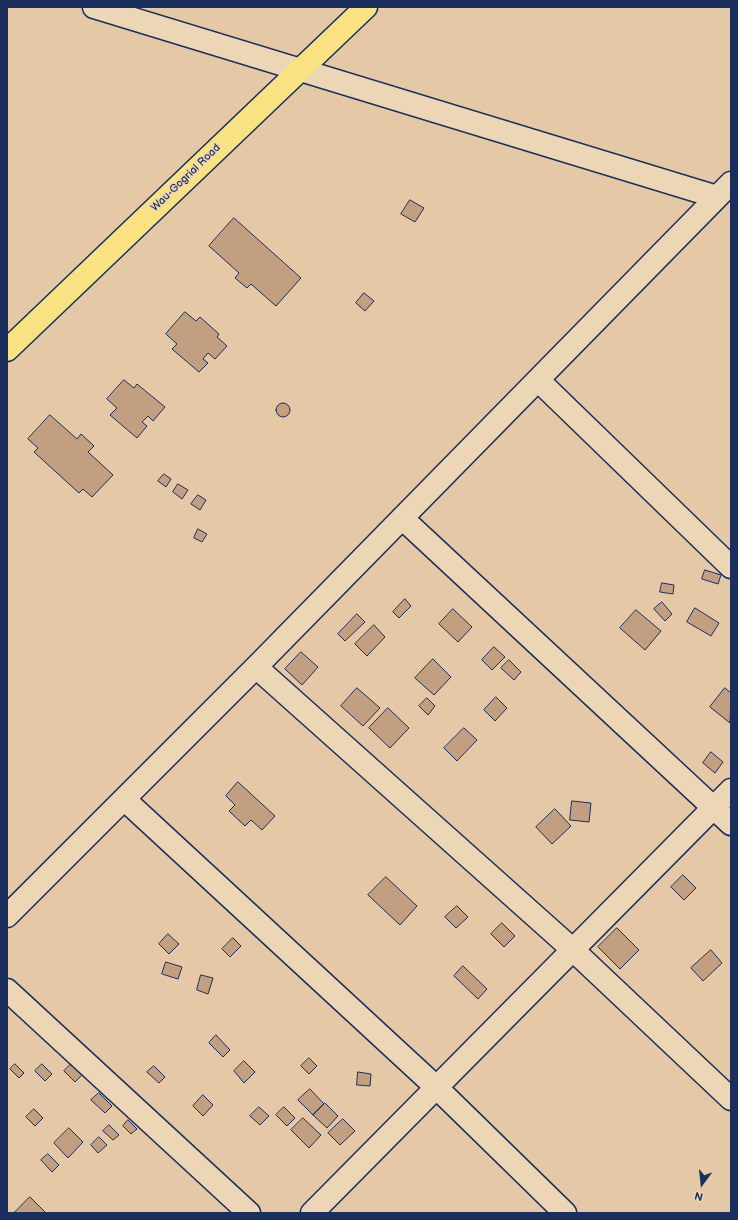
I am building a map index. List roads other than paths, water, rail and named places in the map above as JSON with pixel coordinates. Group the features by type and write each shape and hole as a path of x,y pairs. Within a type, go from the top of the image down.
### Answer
{"main road":[{"name":"Wau-Gogrial Road","path":"7,350 366,7"}],"street":[{"path":"7,916 256,667 724,190 299,70 94,7"},
{"path":"538,380 731,567"},
{"path":"402,518 731,824"},
{"path":"256,667 572,949 731,1099"},
{"path":"312,1213 731,790"},
{"path":"124,799 436,1087 565,1213"},
{"path":"7,990 249,1213"}]}
